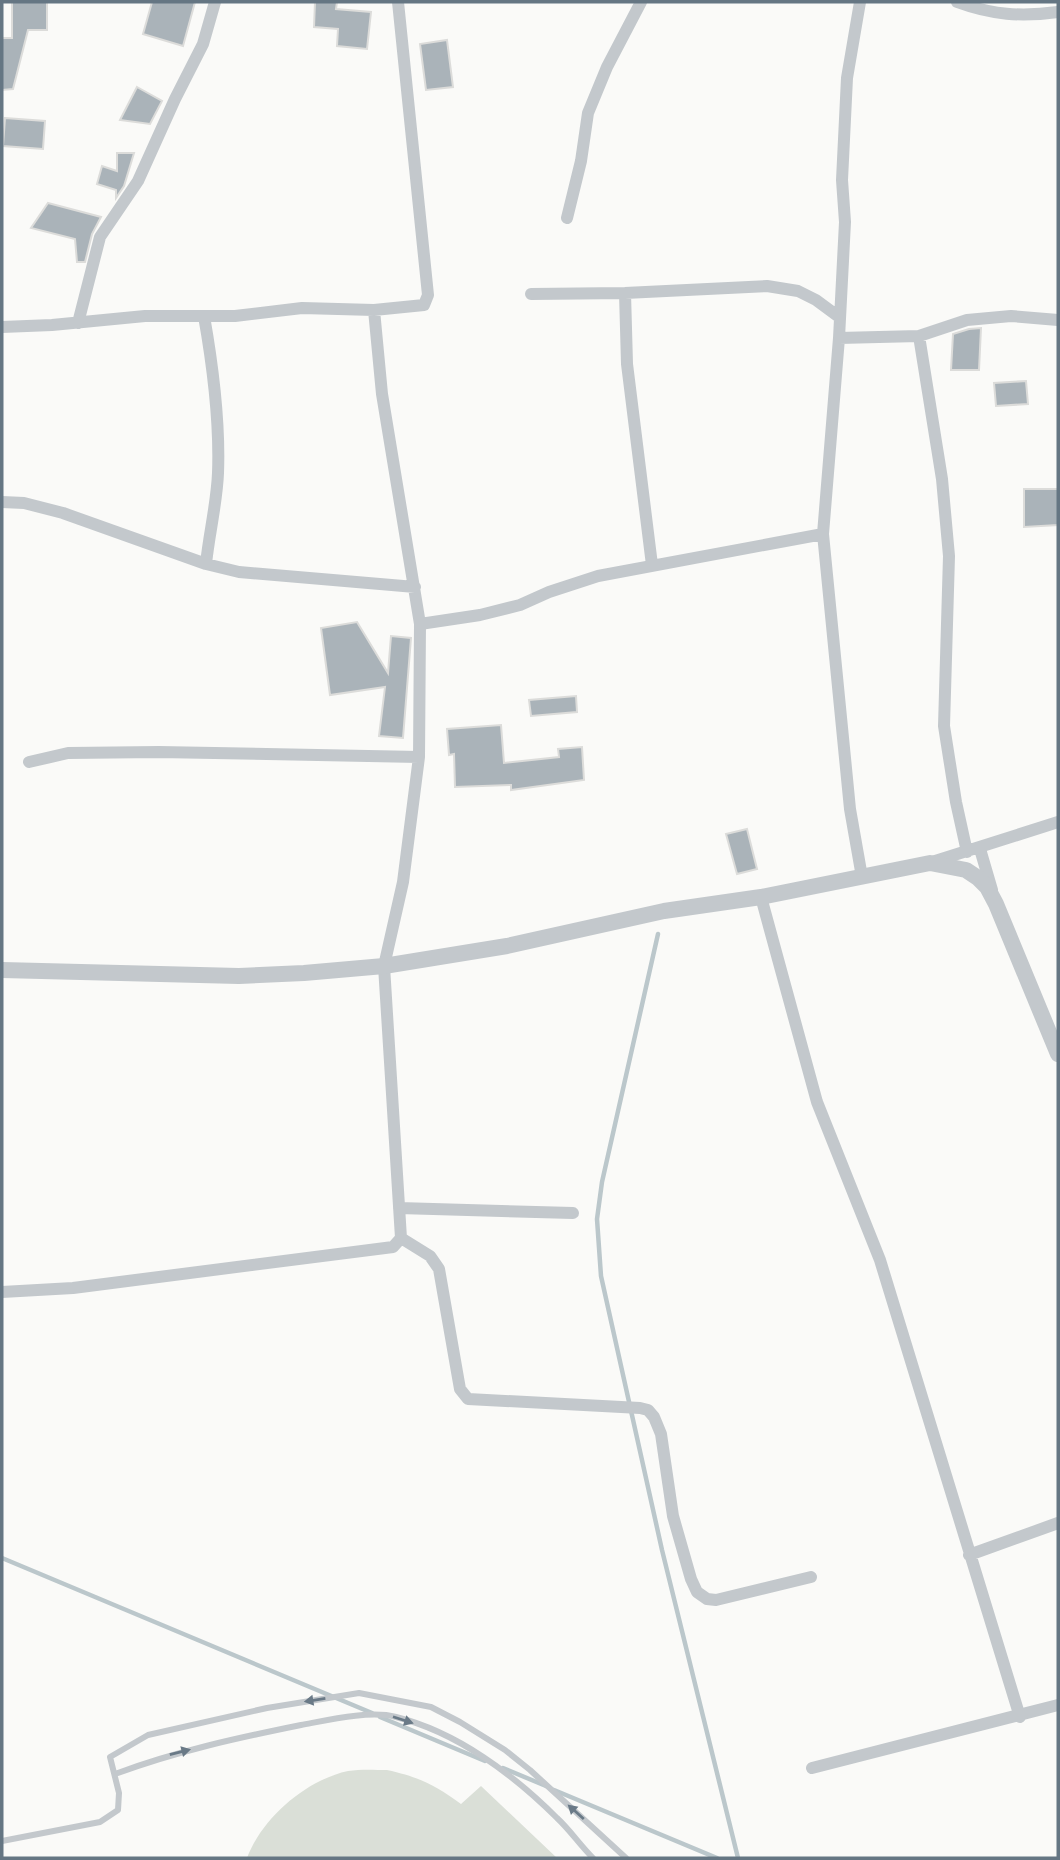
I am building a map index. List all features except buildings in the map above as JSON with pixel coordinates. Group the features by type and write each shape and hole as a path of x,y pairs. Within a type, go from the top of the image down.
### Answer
{"street":[{"path":"78,323 100,237 138,181 203,44 215,2"},
{"path":"2,327 145,316 235,316 302,309 374,310 419,307 428,299 398,2"},
{"path":"567,218 581,161 588,113 607,67 641,2"},
{"path":"860,2 847,78 842,180 845,222 839,338 823,534 850,809 862,877"},
{"path":"957,2 1003,15 1028,16 1058,12"},
{"path":"531,294 625,293 767,286 798,291 839,317"},
{"path":"625,293 627,364 652,565"},
{"path":"2,1292 73,1288 393,1247 401,1238 384,966 403,882 419,757 420,624 382,394 374,310"},
{"path":"204,316 216,411 218,474 206,565"},
{"path":"839,338 919,336 967,320 1011,317 1058,320"},
{"path":"919,336 942,479 949,556 944,726 956,802 973,850 1058,1054"},
{"path":"2,502 24,503 63,513 206,565 239,572 415,587"},
{"path":"420,624 480,615 520,605 598,576 823,534"},
{"path":"29,762 68,753 419,757"},
{"path":"2,970 239,976 384,966 507,946 664,911 761,897 930,863 1058,822"},
{"path":"930,863 966,870 987,887 996,904"},
{"path":"761,897 817,1102 880,1260 1020,1717"},
{"path":"399,1208 573,1213"},
{"path":"401,1238 430,1255 439,1269 460,1389 468,1399 640,1408 648,1410 654,1417 661,1434 673,1516 697,1592 707,1599 716,1600 811,1577"},
{"path":"969,1555 1058,1523"},
{"path":"812,1768 1020,1717 1058,1705"}],"lane":[{"path":"2,1842 100,1822 118,1810 119,1793 110,1757 148,1735 267,1708 359,1693 431,1707 460,1722 505,1750 530,1770 626,1858"},
{"path":"115,1774 172,1754 257,1734 329,1720 384,1715 398,1717 465,1744 558,1818 593,1858"}],"shaded area":[{"path":"387,1770 426,1783 461,1804 481,1786 557,1858 247,1858 274,1815 302,1792 348,1771"}],"waterway":[{"path":"658,934 602,1182 597,1219 601,1276 662,1550 738,1858"},
{"path":"2,1558 372,1713"},
{"path":"380,1717 485,1761"},
{"path":"503,1768 546,1786"},
{"path":"554,1790 717,1858"}]}
